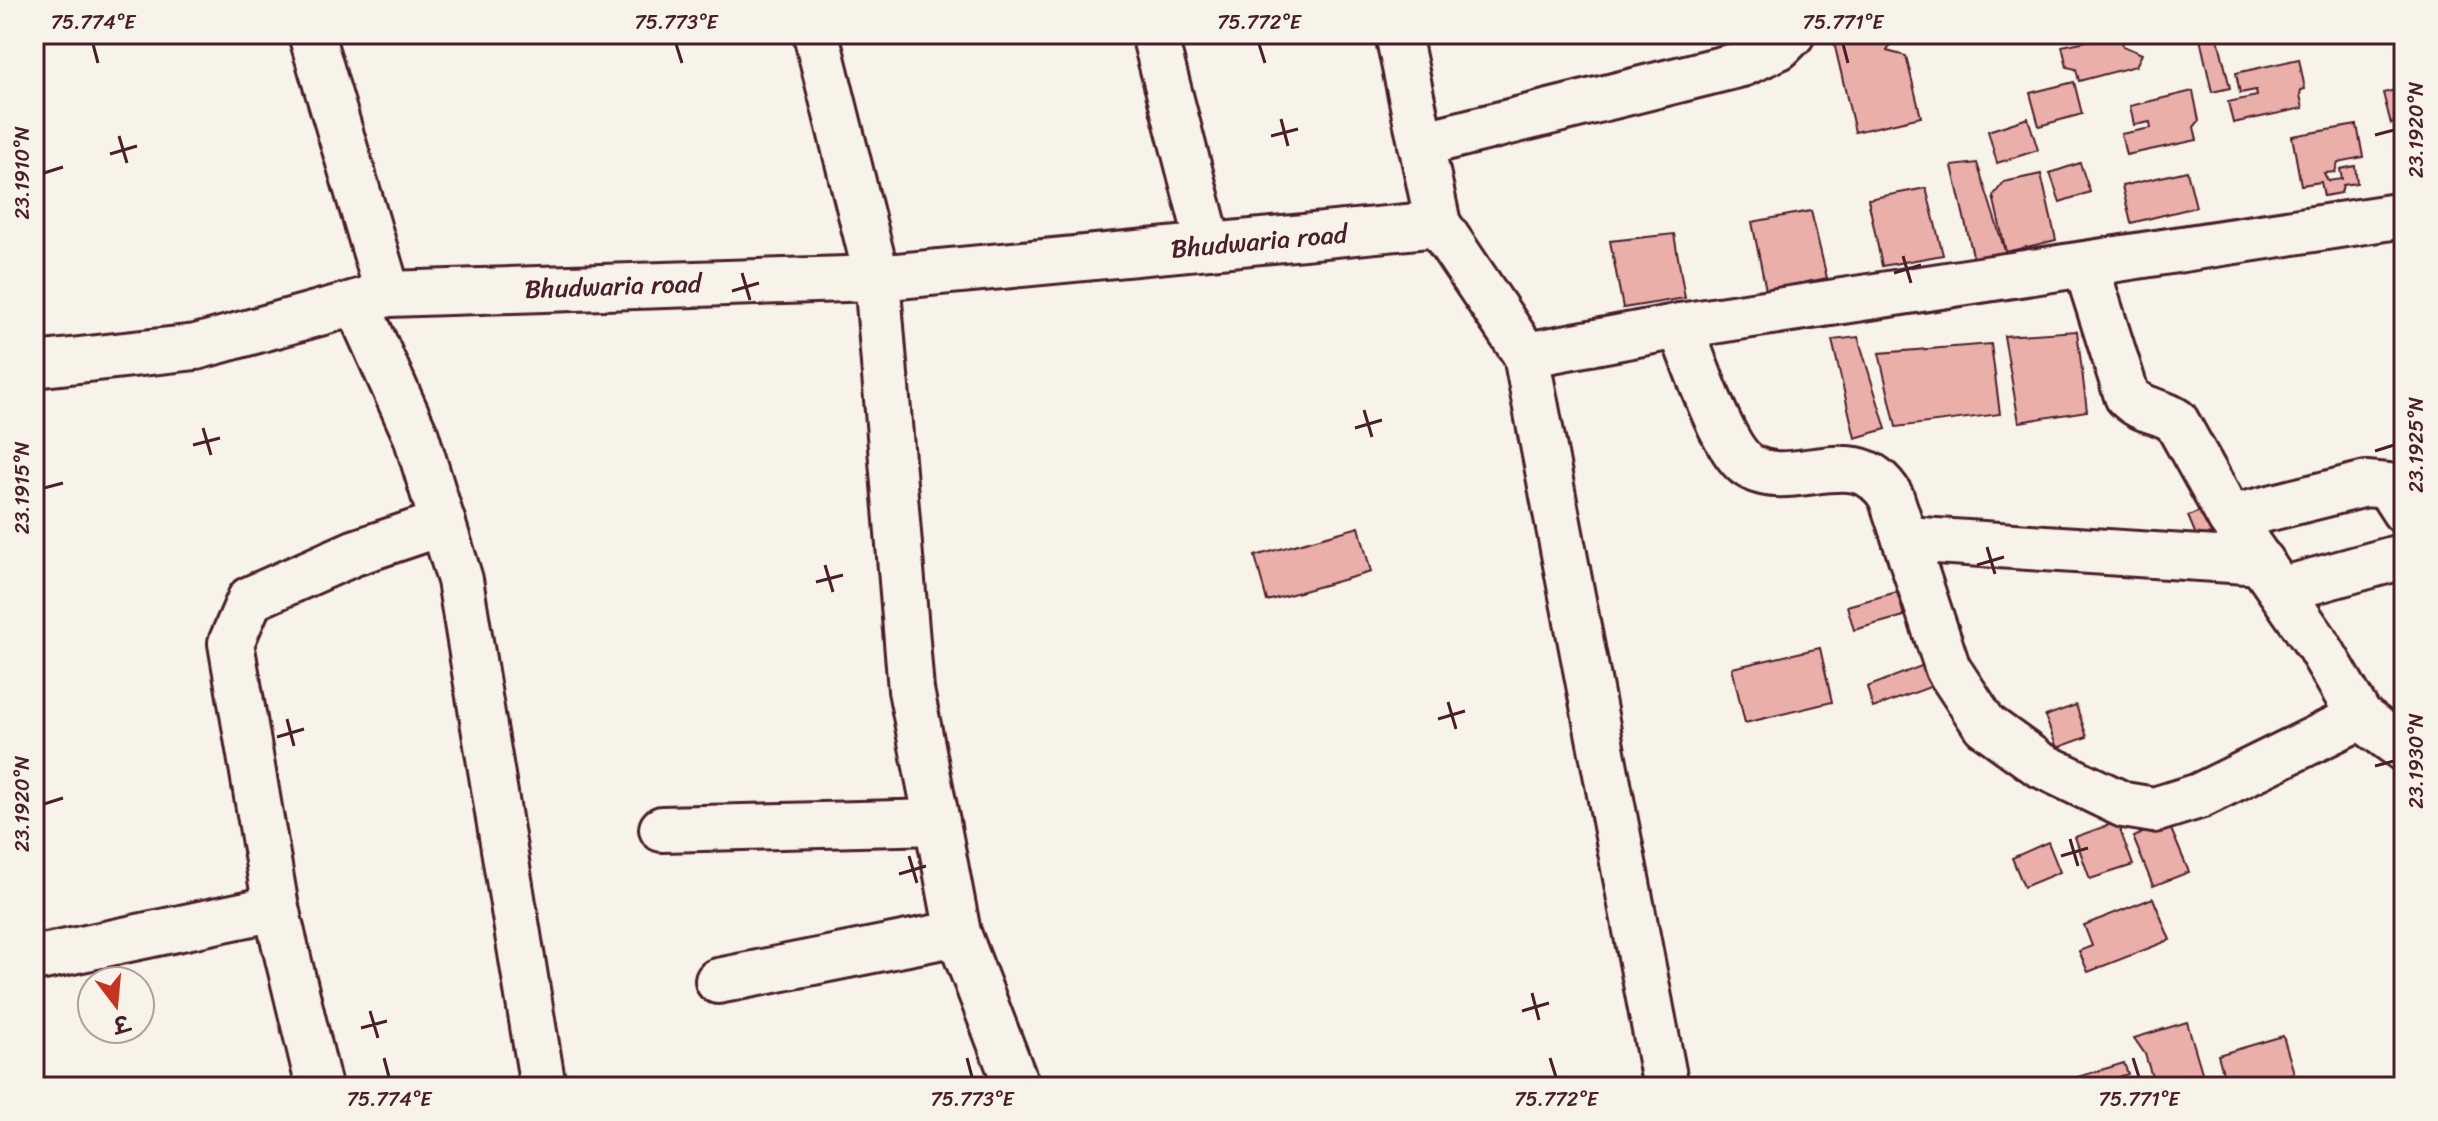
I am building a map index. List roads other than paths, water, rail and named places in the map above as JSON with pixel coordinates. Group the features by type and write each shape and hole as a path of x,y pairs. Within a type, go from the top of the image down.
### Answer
{"street":[{"path":"311,34 373,299 460,580 543,1087"},
{"path":"816,34 877,278 911,690 958,933 1017,1087"},
{"path":"1154,34 1209,246"},
{"path":"1398,34 1438,224 1526,355 1666,1087"},
{"path":"1421,144 1742,64 1779,47 1792,34"},
{"path":"1526,355 1680,326 2404,215"},
{"name":"Bhudwaria road","path":"34,365 196,347 373,299 877,278 1438,224"},
{"path":"2086,266 2127,396 2145,410 2167,414 2176,421 2230,518 2272,576 2360,717 2404,749"},
{"path":"1680,326 1730,446 1746,464 1764,472 1857,469 1880,479 1905,539 1948,669 1985,725 2039,764 2124,805 2154,810 2199,796 2360,717"},
{"path":"2230,518 2366,484 2388,486 2404,511"},
{"path":"319,1087 276,908 231,643 250,599 354,553 443,523"},
{"path":"1905,539 2272,576 2404,556"},
{"path":"662,829 937,822"},
{"path":"34,959 276,908"},
{"path":"718,981 958,933"}]}
